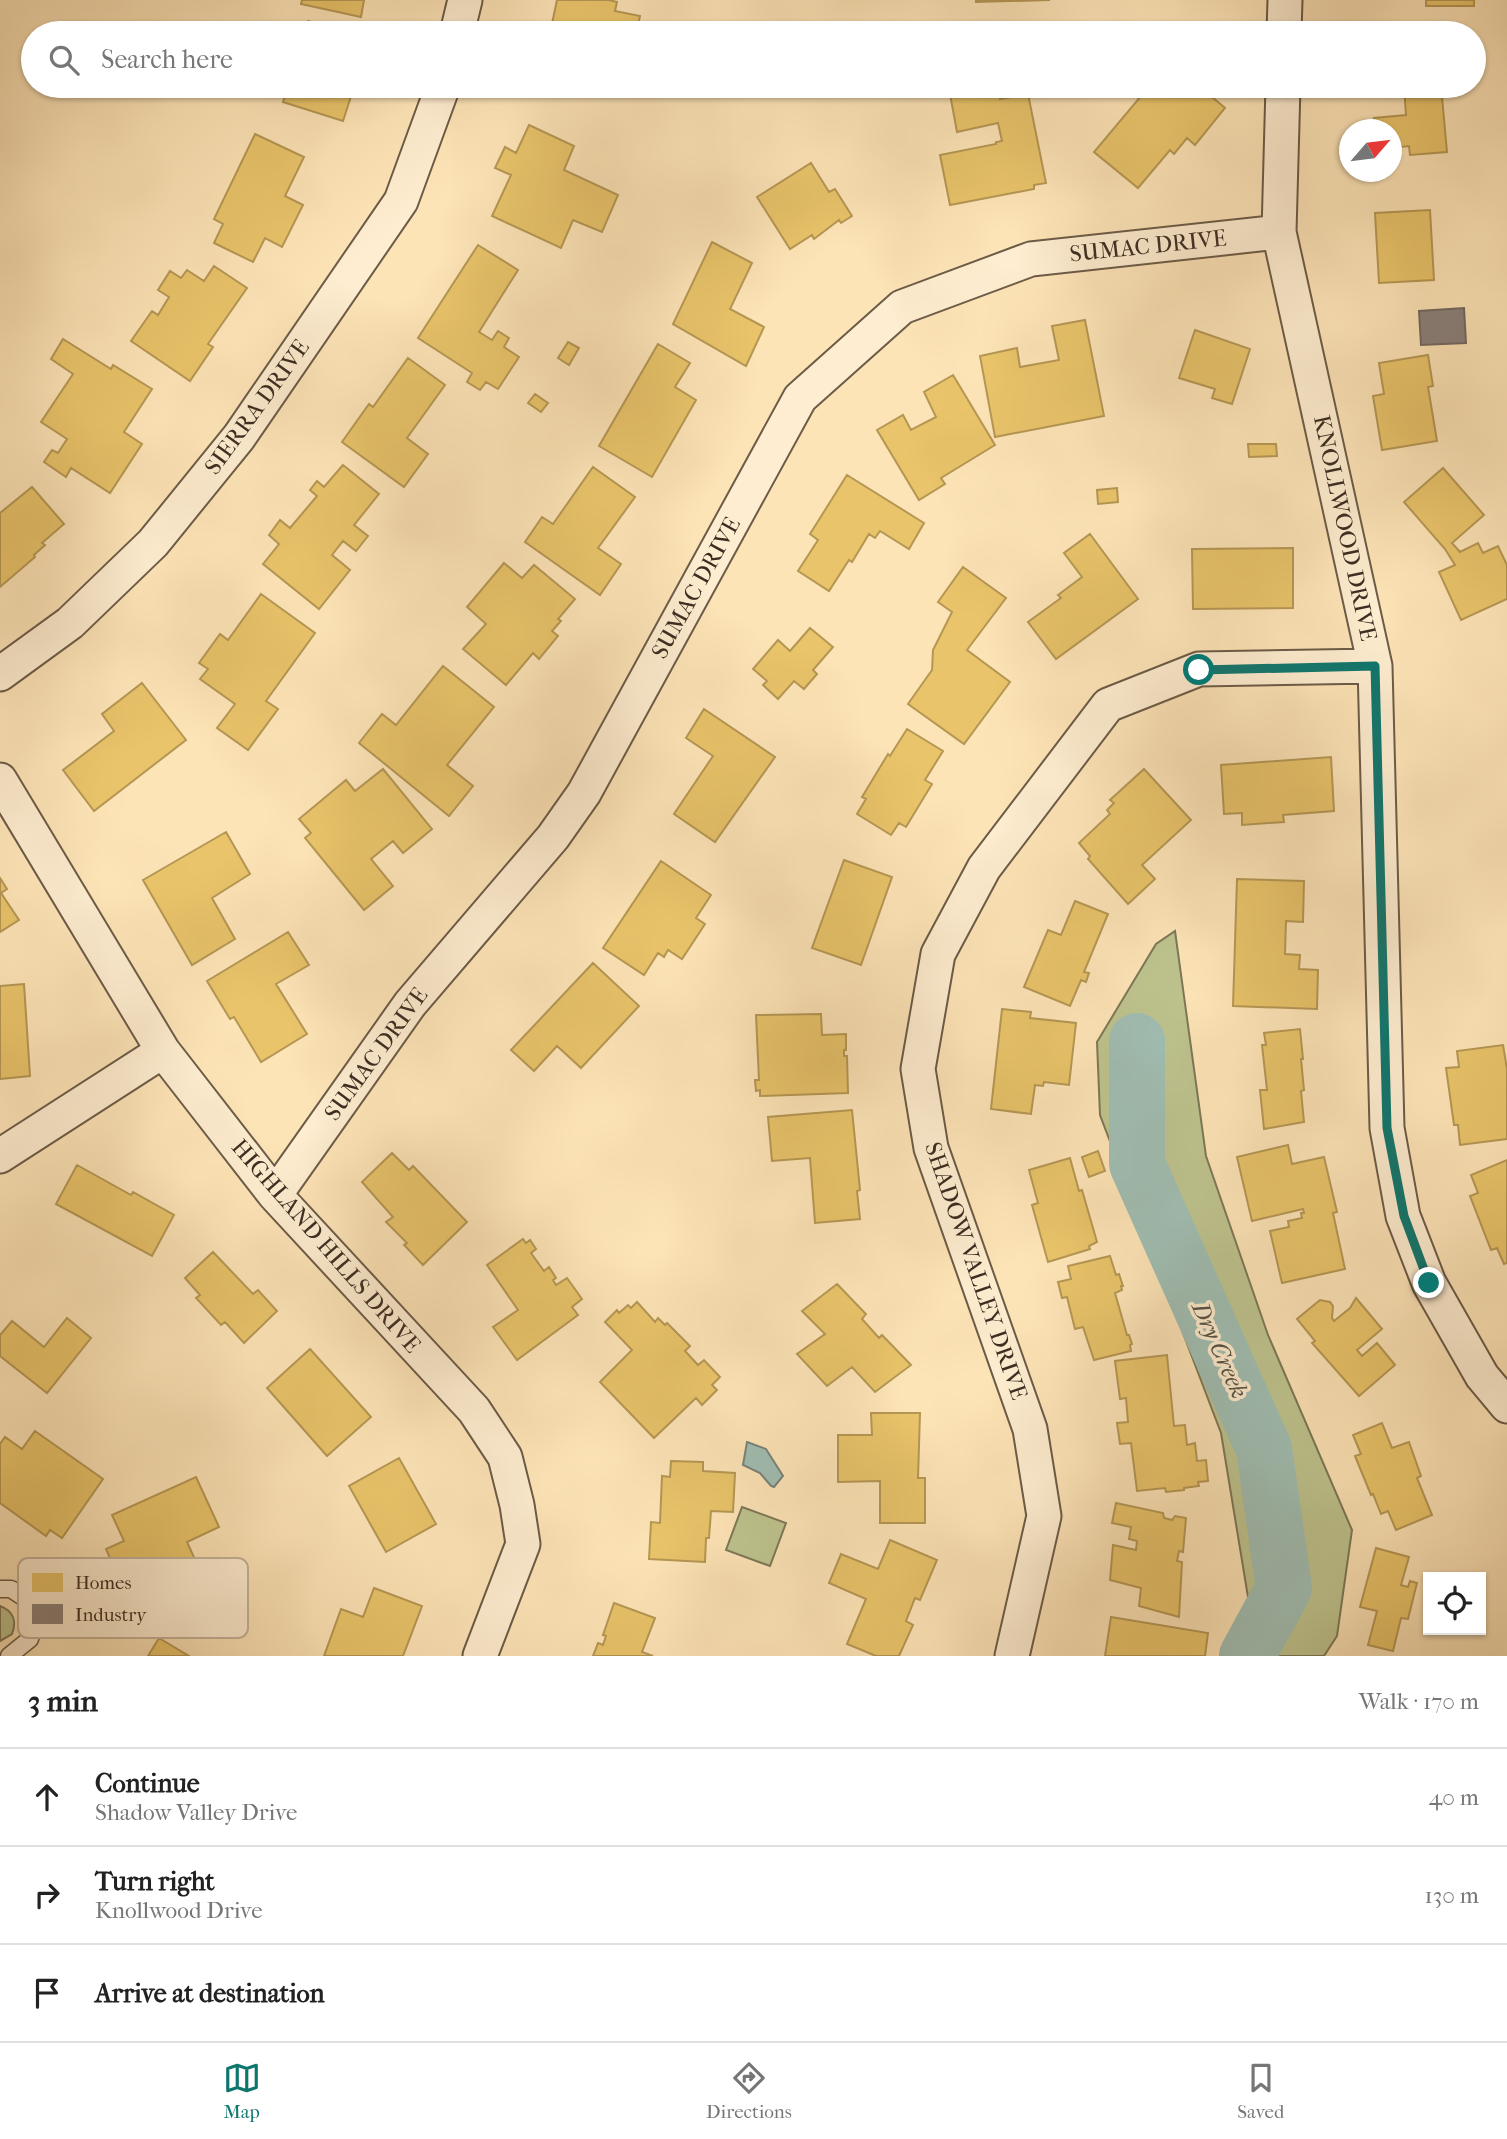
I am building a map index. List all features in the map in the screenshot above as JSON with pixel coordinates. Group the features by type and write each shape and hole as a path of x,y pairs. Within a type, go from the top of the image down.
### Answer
{"street":[{"path":"460,21 465,0"},
{"path":"1284,21 1285,0"},
{"name":"SIERRA DRIVE","path":"0,674 70,623 153,543 239,437 401,201 439,98"},
{"name":"KNOLLWOOD DRIVE","path":"1283,98 1279,232 1375,666 1387,1128 1404,1216 1429,1283 1482,1376 1507,1406"},
{"name":"SUMAC DRIVE","path":"275,1195 411,1004 552,837 584,793 800,398 902,307 1031,259 1279,232"},
{"name":"SHADOW VALLEY DRIVE","path":"1012,1656 1044,1516 1030,1429 931,1148 918,1069 938,954 984,868 1108,705 1199,670 1375,666"},
{"name":"HIGHLAND HILLS DRIVE","path":"0,780 163,1051 275,1195 474,1410 505,1457 523,1544 480,1656"},
{"path":"0,1156 163,1051"}],"lane":[{"path":"0,1589 11,1589 18,1594"},
{"path":"9,1656 30,1638"}],"green space":[{"path":"1175,931 1206,1156 1268,1335 1352,1530 1337,1636 1324,1656 1220,1656 1249,1603 1221,1433 1100,1115 1097,1042 1156,944"},
{"path":"742,1507 786,1523 770,1566 726,1550"},
{"path":"0,1606 11,1614 14,1625 12,1634 0,1641"}],"water":[{"path":"747,1442 766,1449 783,1476 774,1487 760,1473 743,1465"}],"building: Homes":[{"path":"302,0 364,0 361,17 301,4"},
{"path":"557,0 609,0 617,2 615,11 640,16 639,21 553,21"},
{"path":"976,0 1050,0 976,2"},
{"path":"1426,0 1474,0 1474,6 1426,6"},
{"path":"284,98 350,98 343,121 283,102"},
{"path":"951,98 1029,98 1046,183 1034,185 1034,189 950,205 940,155 1002,141 998,123 957,132"},
{"path":"1139,98 1213,98 1225,108 1195,145 1187,138 1174,154 1170,150 1138,188 1094,152"},
{"path":"1405,98 1442,98 1447,152 1410,155 1409,146 1402,147 1402,119 1374,118 1406,115"},
{"path":"529,125 574,146 564,170 618,195 602,232 573,220 561,248 492,216 511,175 495,168 505,147 516,153"},
{"path":"255,134 304,157 285,196 303,205 282,247 265,238 253,262 214,243 223,224 214,219"},
{"path":"811,163 829,192 835,189 852,216 841,223 839,220 814,239 812,235 790,249 757,197"},
{"path":"1430,210 1434,280 1379,283 1375,213"},
{"path":"712,242 752,263 730,309 764,327 746,366 673,324"},
{"path":"478,245 518,270 479,332 492,340 498,331 509,338 504,347 519,357 498,389 486,382 480,390 467,382 472,373 418,338"},
{"path":"214,266 247,288 208,344 213,347 190,381 131,341 152,311 158,315 169,297 158,290 170,271 181,278 187,270 204,281"},
{"path":"1085,320 1104,416 995,437 980,356 1017,348 1020,367 1059,360 1052,326"},
{"path":"1195,330 1250,349 1232,404 1212,398 1215,389 1179,378"},
{"path":"63,339 111,369 113,365 152,389 124,432 142,444 110,493 71,468 66,477 44,462 52,450 58,453 67,439 41,422 73,374 51,359"},
{"path":"568,342 579,348 569,365 558,358"},
{"path":"658,344 690,363 675,387 696,400 652,477 599,446"},
{"path":"1428,355 1433,386 1428,387 1437,441 1382,450 1373,396 1384,394 1379,363"},
{"path":"408,358 445,385 407,438 428,454 404,487 342,442 369,404 373,407"},
{"path":"953,375 995,445 941,478 945,484 919,500 877,430 903,415 911,430 936,417 924,392"},
{"path":"535,394 548,403 541,412 528,403"},
{"path":"1248,444 1276,444 1277,456 1249,457"},
{"path":"343,465 379,494 354,525 368,536 356,551 343,541 332,555 350,570 319,609 263,564 279,544 269,535 280,520 290,528 317,496 310,490 317,481 324,487"},
{"path":"593,467 635,497 598,548 621,564 600,595 525,542 542,517 553,524"},
{"path":"1443,468 1484,515 1452,543 1460,552 1478,543 1483,553 1498,546 1507,565 1507,599 1461,620 1439,572 1455,565 1445,549 1404,502"},
{"path":"847,475 924,523 909,549 880,531 875,538 869,534 852,562 849,560 829,591 798,571 818,540 810,534"},
{"path":"32,487 64,524 42,543 45,545 35,557 0,587 0,513"},
{"path":"1117,488 1118,502 1098,504 1097,490"},
{"path":"1090,534 1138,599 1056,659 1028,622 1061,598 1058,595 1082,577 1064,553"},
{"path":"1293,548 1293,608 1193,609 1192,549"},
{"path":"504,563 522,578 534,565 575,599 558,619 561,621 552,631 558,636 539,659 533,653 506,685 463,649 486,624 467,607"},
{"path":"963,567 1006,598 967,650 1010,682 964,744 908,704 932,670 933,650 952,612 938,602"},
{"path":"261,594 315,633 266,701 278,709 248,750 217,728 235,704 200,679 208,669 199,663 220,634 228,640"},
{"path":"810,628 833,647 813,670 817,674 804,689 794,681 778,699 763,685 767,681 753,669 778,640 790,651"},
{"path":"443,666 494,707 447,765 473,786 449,816 359,743 382,714 396,725"},
{"path":"142,683 186,740 94,811 63,770 114,731 102,714"},
{"path":"704,709 775,757 715,842 674,814 713,756 686,738"},
{"path":"907,729 943,751 925,780 932,784 906,827 899,823 891,835 857,814 866,799 862,797"},
{"path":"1331,757 1334,811 1283,815 1284,822 1242,825 1242,813 1224,814 1221,765"},
{"path":"383,769 432,829 403,853 393,841 371,859 393,886 364,910 305,838 311,833 299,819 346,780 355,791"},
{"path":"1144,769 1191,820 1142,865 1155,879 1128,904 1088,859 1090,856 1079,843 1110,814 1107,810 1114,803 1110,800"},
{"path":"226,832 250,874 212,898 235,939 192,965 143,880"},
{"path":"844,860 892,877 861,965 812,948"},
{"path":"661,861 711,895 696,918 705,924 682,959 668,950 664,957 658,953 644,975 603,948"},
{"path":"0,878 7,889 1,893 19,920 0,932"},
{"path":"1237,879 1304,881 1303,922 1286,921 1285,954 1300,955 1299,969 1318,970 1317,1009 1233,1006"},
{"path":"1075,901 1108,914 1084,972 1089,973 1086,982 1081,980 1070,1006 1024,987 1048,930 1061,935"},
{"path":"288,932 309,965 276,984 307,1034 261,1062 234,1017 230,1019 207,981"},
{"path":"593,963 639,1006 581,1068 557,1046 534,1071 511,1050"},
{"path":"24,984 30,1076 0,1079 0,986"},
{"path":"1002,1009 1031,1012 1030,1018 1076,1023 1069,1085 1044,1082 1043,1086 1035,1085 1031,1114 991,1109"},
{"path":"821,1014 822,1035 846,1034 844,1056 847,1056 848,1093 760,1096 760,1090 756,1091 755,1080 759,1080 756,1015"},
{"path":"1300,1029 1304,1122 1264,1129 1260,1090 1267,1090 1262,1045 1266,1045 1264,1033"},
{"path":"1503,1045 1507,1069 1507,1139 1460,1145 1458,1125 1454,1125 1446,1068 1459,1067 1457,1051"},
{"path":"852,1110 860,1190 857,1191 860,1219 815,1223 810,1158 772,1161 768,1117"},
{"path":"1288,1145 1292,1164 1324,1157 1337,1212 1333,1213 1345,1269 1282,1283 1270,1231 1289,1227 1288,1221 1302,1218 1303,1209 1252,1221 1237,1157"},
{"path":"1098,1151 1105,1171 1089,1177 1082,1157"},
{"path":"392,1153 409,1170 413,1166 467,1222 423,1265 404,1245 407,1243 386,1222 393,1217 362,1182"},
{"path":"1070,1158 1097,1242 1089,1246 1090,1249 1048,1262 1032,1205 1038,1203 1029,1170"},
{"path":"1507,1160 1507,1263 1504,1264 1497,1248 1491,1250 1470,1196 1478,1193 1471,1175"},
{"path":"77,1165 174,1215 152,1256 56,1204"},
{"path":"523,1239 526,1243 530,1240 536,1249 531,1253 544,1271 549,1267 556,1278 553,1280 556,1285 567,1278 582,1299 572,1307 578,1315 517,1360 493,1327 518,1310 487,1265"},
{"path":"213,1252 253,1294 258,1290 277,1311 244,1343 225,1322 221,1325 196,1298 200,1295 185,1278"},
{"path":"1110,1256 1123,1286 1122,1290 1115,1293 1132,1344 1131,1351 1094,1360 1083,1327 1075,1329 1067,1297 1062,1298 1058,1282 1071,1279 1068,1266"},
{"path":"837,1284 866,1314 862,1319 879,1338 882,1335 911,1365 875,1392 852,1367 827,1386 797,1354 825,1334 802,1311"},
{"path":"1356,1298 1382,1329 1357,1350 1362,1356 1377,1343 1395,1365 1359,1396 1312,1343 1315,1341 1297,1319 1320,1300 1330,1302 1333,1306 1334,1321 1350,1308"},
{"path":"637,1302 655,1322 658,1318 665,1325 667,1323 690,1346 685,1351 698,1365 704,1360 720,1377 712,1385 717,1390 702,1405 696,1398 654,1438 600,1382 632,1350 605,1322 617,1310 619,1313 628,1305 631,1308"},
{"path":"67,1318 91,1338 47,1393 0,1356 0,1335 12,1321 44,1347"},
{"path":"310,1349 371,1417 327,1456 267,1388"},
{"path":"1167,1355 1174,1426 1185,1425 1187,1445 1195,1443 1197,1461 1206,1460 1208,1481 1198,1482 1199,1486 1184,1490 1166,1492 1165,1488 1137,1491 1131,1443 1120,1444 1117,1423 1128,1422 1126,1398 1120,1399 1115,1361"},
{"path":"871,1413 920,1413 918,1478 925,1478 925,1523 880,1523 880,1481 838,1482 838,1435 872,1435"},
{"path":"1382,1423 1392,1448 1409,1442 1421,1476 1417,1478 1432,1515 1396,1530 1388,1511 1381,1514 1355,1456 1361,1454 1353,1435"},
{"path":"35,1431 103,1479 62,1538 50,1530 46,1536 0,1503 0,1444 5,1437 22,1449"},
{"path":"399,1458 436,1524 386,1552 349,1486"},
{"path":"671,1461 703,1462 703,1471 735,1473 733,1512 711,1511 705,1562 649,1559 651,1522 660,1523 662,1476 670,1477"},
{"path":"196,1477 219,1527 187,1542 194,1558 110,1558 106,1549 124,1541 112,1515"},
{"path":"1116,1503 1163,1513 1164,1518 1172,1520 1175,1516 1186,1518 1183,1552 1179,1551 1177,1561 1182,1562 1179,1617 1139,1606 1141,1588 1110,1580 1113,1545 1136,1550 1137,1541 1129,1539 1131,1527 1112,1523"},
{"path":"890,1540 937,1560 920,1600 915,1598 906,1621 913,1625 899,1656 876,1656 847,1644 866,1599 829,1583 841,1554 878,1569"},
{"path":"1376,1548 1409,1557 1401,1585 1408,1587 1410,1581 1417,1583 1408,1619 1401,1618 1393,1651 1368,1645 1377,1611 1360,1607"},
{"path":"374,1588 422,1606 403,1656 324,1656 341,1609 363,1617"},
{"path":"614,1603 655,1618 642,1652 653,1656 593,1656 598,1643 603,1645 606,1636 603,1635"},
{"path":"1111,1617 1208,1633 1205,1656 1105,1656"},
{"path":"159,1638 189,1656 148,1656"}],"building: Industry":[{"path":"1464,308 1466,343 1421,345 1419,311"}],"waterway":[{"name":"Dry Creek","path":"1137,1041 1137,1164 1264,1449 1284,1588 1247,1656"}],"route":[{"path":"1199,670 1375,666 1387,1128 1404,1216 1429,1283"}]}
